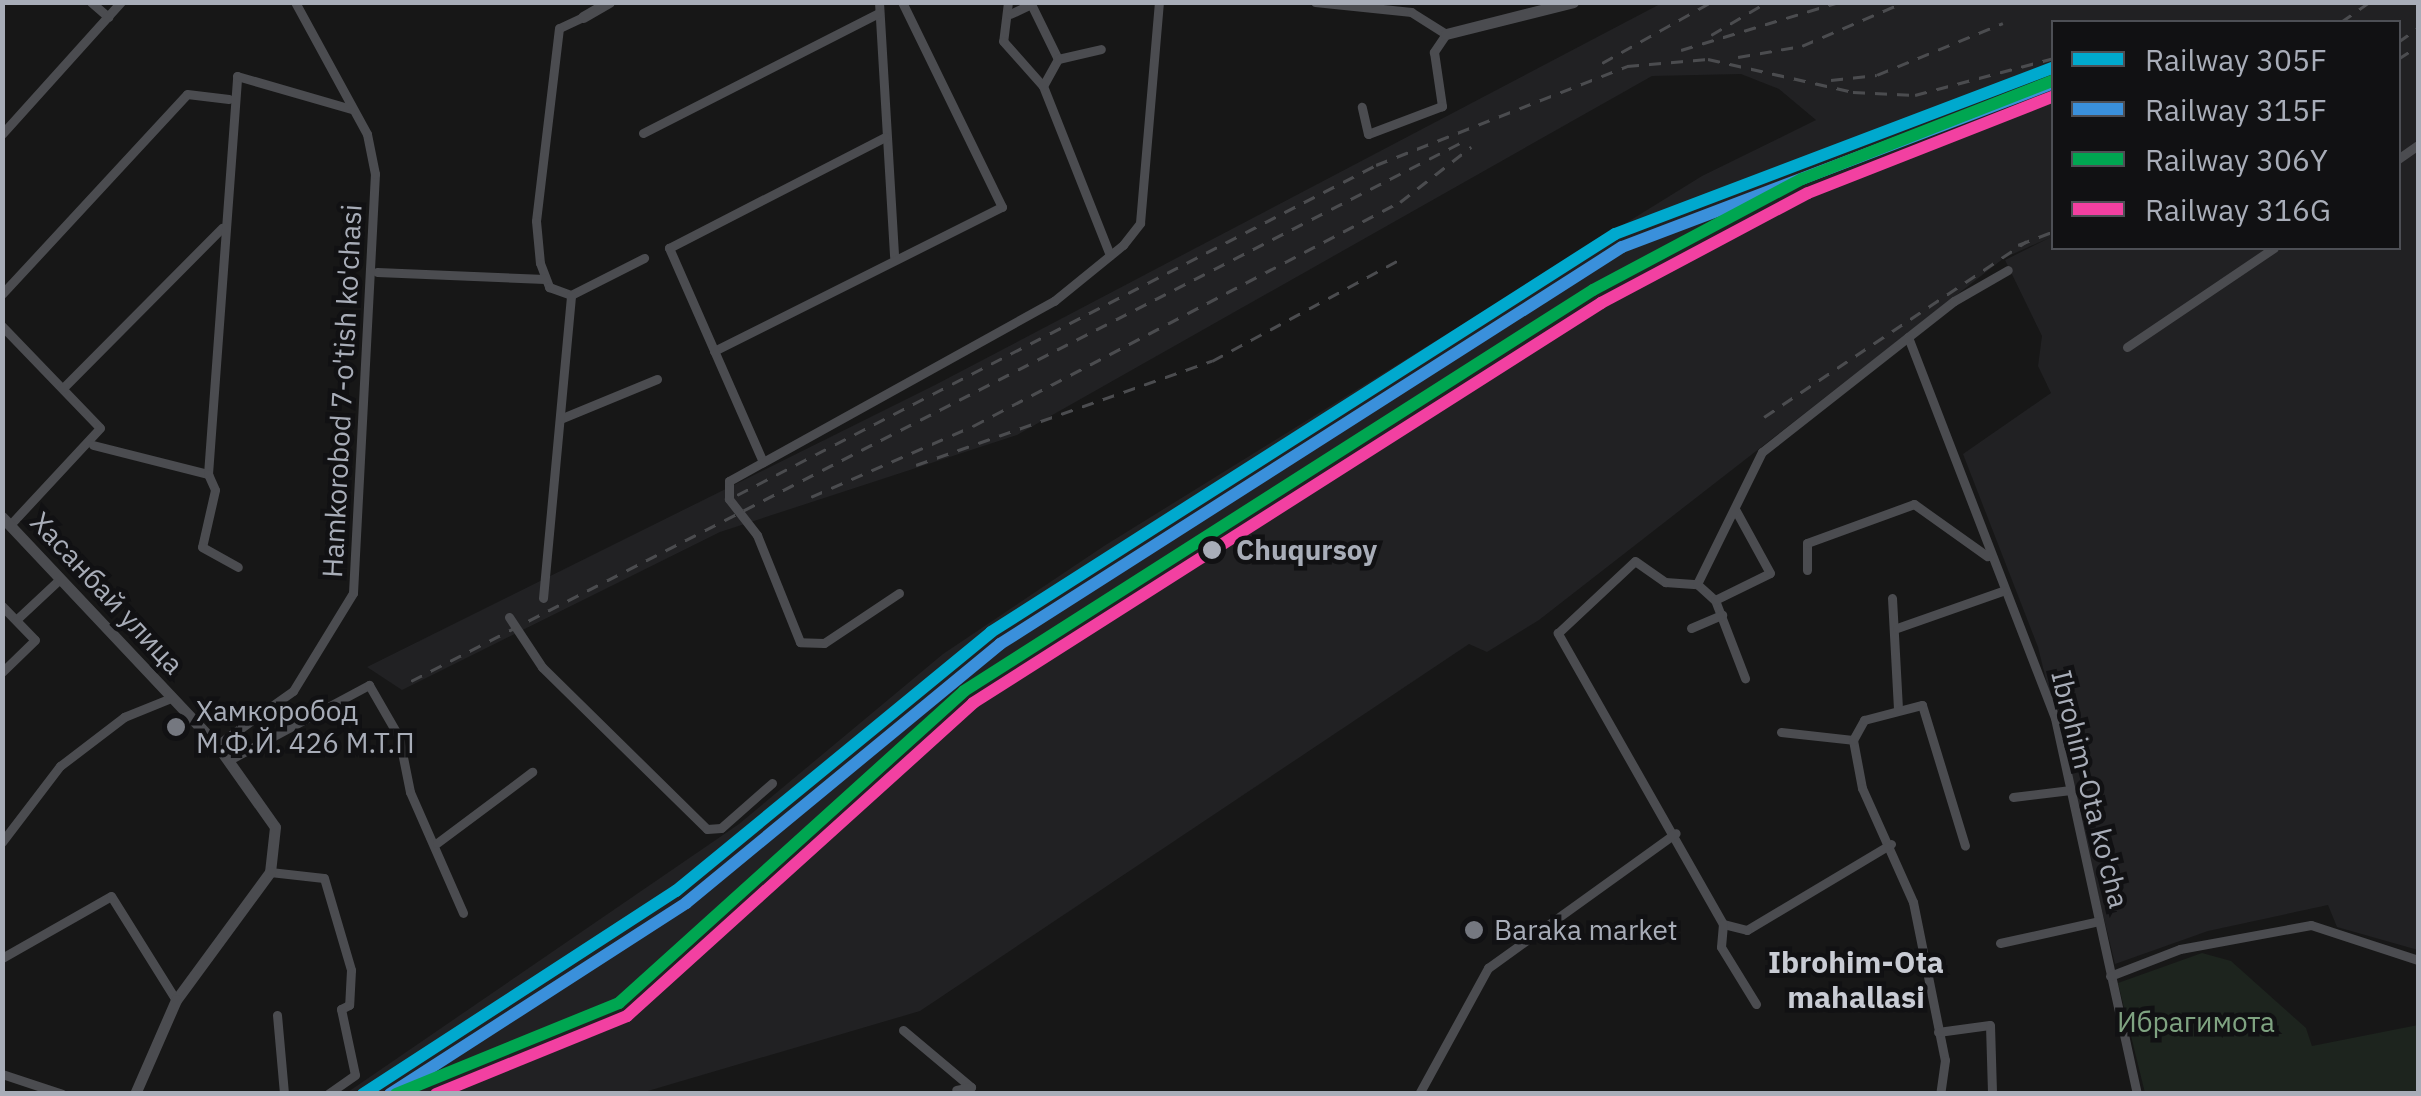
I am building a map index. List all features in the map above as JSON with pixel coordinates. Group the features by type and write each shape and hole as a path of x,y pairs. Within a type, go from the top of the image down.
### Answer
{"street":[{"path":"92,2 108,17"},
{"path":"2,134 121,2"},
{"name":"Hamkorobod 7-o'tish ko'chasi","path":"217,745 293,690 353,593 376,272 371,146 295,2"},
{"path":"545,279 536,221 559,28 609,2"},
{"path":"714,351 1003,204 902,2"},
{"path":"1008,2 1009,54 1044,86 1110,256"},
{"path":"899,593 824,643 800,642 782,616 757,535 729,499 729,481 1054,301 1110,256 1140,223 1160,2"},
{"path":"1315,2 1411,12 1446,34"},
{"path":"1385,12 1404,2"},
{"path":"1362,106 1368,134 1442,106 1434,52 1446,34 1573,2"},
{"path":"1010,14 1030,4 1058,59"},
{"path":"643,132 879,8 894,257"},
{"path":"1044,86 1058,59 1101,49"},
{"path":"238,567 202,547 215,490 208,474 229,99 240,75 351,108"},
{"path":"2,294 187,94 229,99"},
{"path":"763,462 671,260 676,239 885,138"},
{"path":"63,388 222,228"},
{"path":"2127,347 2271,250"},
{"path":"571,295 644,258"},
{"path":"1696,584 1762,452 1908,337 2008,270"},
{"path":"376,272 545,279 571,295"},
{"path":"543,598 571,295"},
{"path":"2,326 99,422 93,445 6,521"},
{"name":"Ibrohim-Ota ko'cha","path":"1908,337 1986,556 2025,628 2070,790 2137,1094"},
{"path":"560,419 657,380"},
{"path":"93,445 208,474"},
{"path":"1807,570 1808,543 1914,504 1986,556"},
{"path":"1715,600 1770,573 1735,509"},
{"name":"Хасанбай улица","path":"6,521 229,760 275,827 270,872"},
{"path":"1745,678 1715,600 1696,584 1665,582 1635,560 1585,598 1562,623 1560,642 1676,833 1723,924 1721,947 1756,1004"},
{"path":"16,620 60,579"},
{"path":"1898,628 2005,590"},
{"path":"1892,598 1898,628 1898,708"},
{"path":"2,606 35,640 2,672"},
{"path":"1692,628 1722,616"},
{"path":"509,617 542,667 707,829 720,828 772,783"},
{"path":"229,760 369,685 463,913"},
{"path":"2,842 60,766 124,717 171,698"},
{"path":"1940,1094 1938,1032 1913,902 1891,844 1862,788 1853,740 1856,725 1898,708 1922,705 1964,846"},
{"path":"1781,732 1853,740"},
{"path":"437,843 532,772"},
{"path":"2013,797 2070,790"},
{"path":"1418,1094 1488,968 1676,833"},
{"path":"1723,924 1748,930 1891,844"},
{"path":"135,1094 176,1000 270,872 324,878 351,970 349,1005 340,1009 356,1075 328,1094"},
{"path":"2,958 111,896 176,1000"},
{"path":"2000,944 2100,921"},
{"path":"2110,976 2180,949 2311,925 2418,960"},
{"path":"276,1016 284,1094"},
{"path":"1938,1032 1990,1025 1992,1094"},
{"path":"903,1030 972,1090"},
{"path":"2,1074 62,1094"},
{"path":"956,1090 972,1090"}],"shaded area":[{"name":"Chuqursoy","path":"1662,3 2418,3 2418,950 2337,927 2328,905 2208,931 2115,964 2038,647 1963,454 2051,393 2038,366 2042,336 2005,260 2051,237 2004,258 1539,620 1487,652 1469,644 920,1011 641,1093 345,1094 739,824 943,654 1104,546 1702,176 1816,120 1779,89 1741,74 1652,76 1017,435 720,532 402,690 367,667 935,385"}],"green space":[{"name":"Ибрагимота","path":"2202,953 2231,961 2306,1028 2312,1046 2418,1025 2418,1093 2145,1093 2118,983"}],"railway":[{"path":"1602,63 1711,2"},
{"path":"1711,35 1767,2"},
{"path":"1681,50 1839,2"},
{"path":"1738,57 1802,46 1904,2"},
{"path":"2344,20 2370,2"},
{"path":"1831,80 1877,75 2003,23"},
{"path":"2401,40 2418,28"},
{"path":"2401,57 2418,46"},
{"path":"737,495 1376,165 1627,66 1708,59 1853,92 1915,95 2051,59"},
{"path":"411,681 1466,140"},
{"path":"811,497 973,426 1400,202 1471,147"},
{"path":"2018,245 2051,232"},
{"path":"1764,417 2027,241"},
{"path":"916,465 1212,361 1404,257"}],"rail line":[{"name":"305F","path":"363,1094 676,891 991,632 1615,234 2051,68"},
{"name":"306Y","path":"396,1094 619,1003 964,691 1593,290 1802,179 2051,81"},
{"name":"315F","path":"390,1094 686,903 1000,644 1622,247 2051,84"},
{"name":"316G","path":"436,1094 627,1016 973,703 1601,303 1808,193 2051,97"}],"place":[{"name":"Chuqursoy","path":"1212,550"},
{"name":"Хамкоробод М.Ф.Й. 426 М.Т.П","path":"176,727"},
{"name":"Baraka market","path":"1474,930"}],"district":[{"name":"Ibrohim-Ota mahallasi","path":"1856,979"}]}
